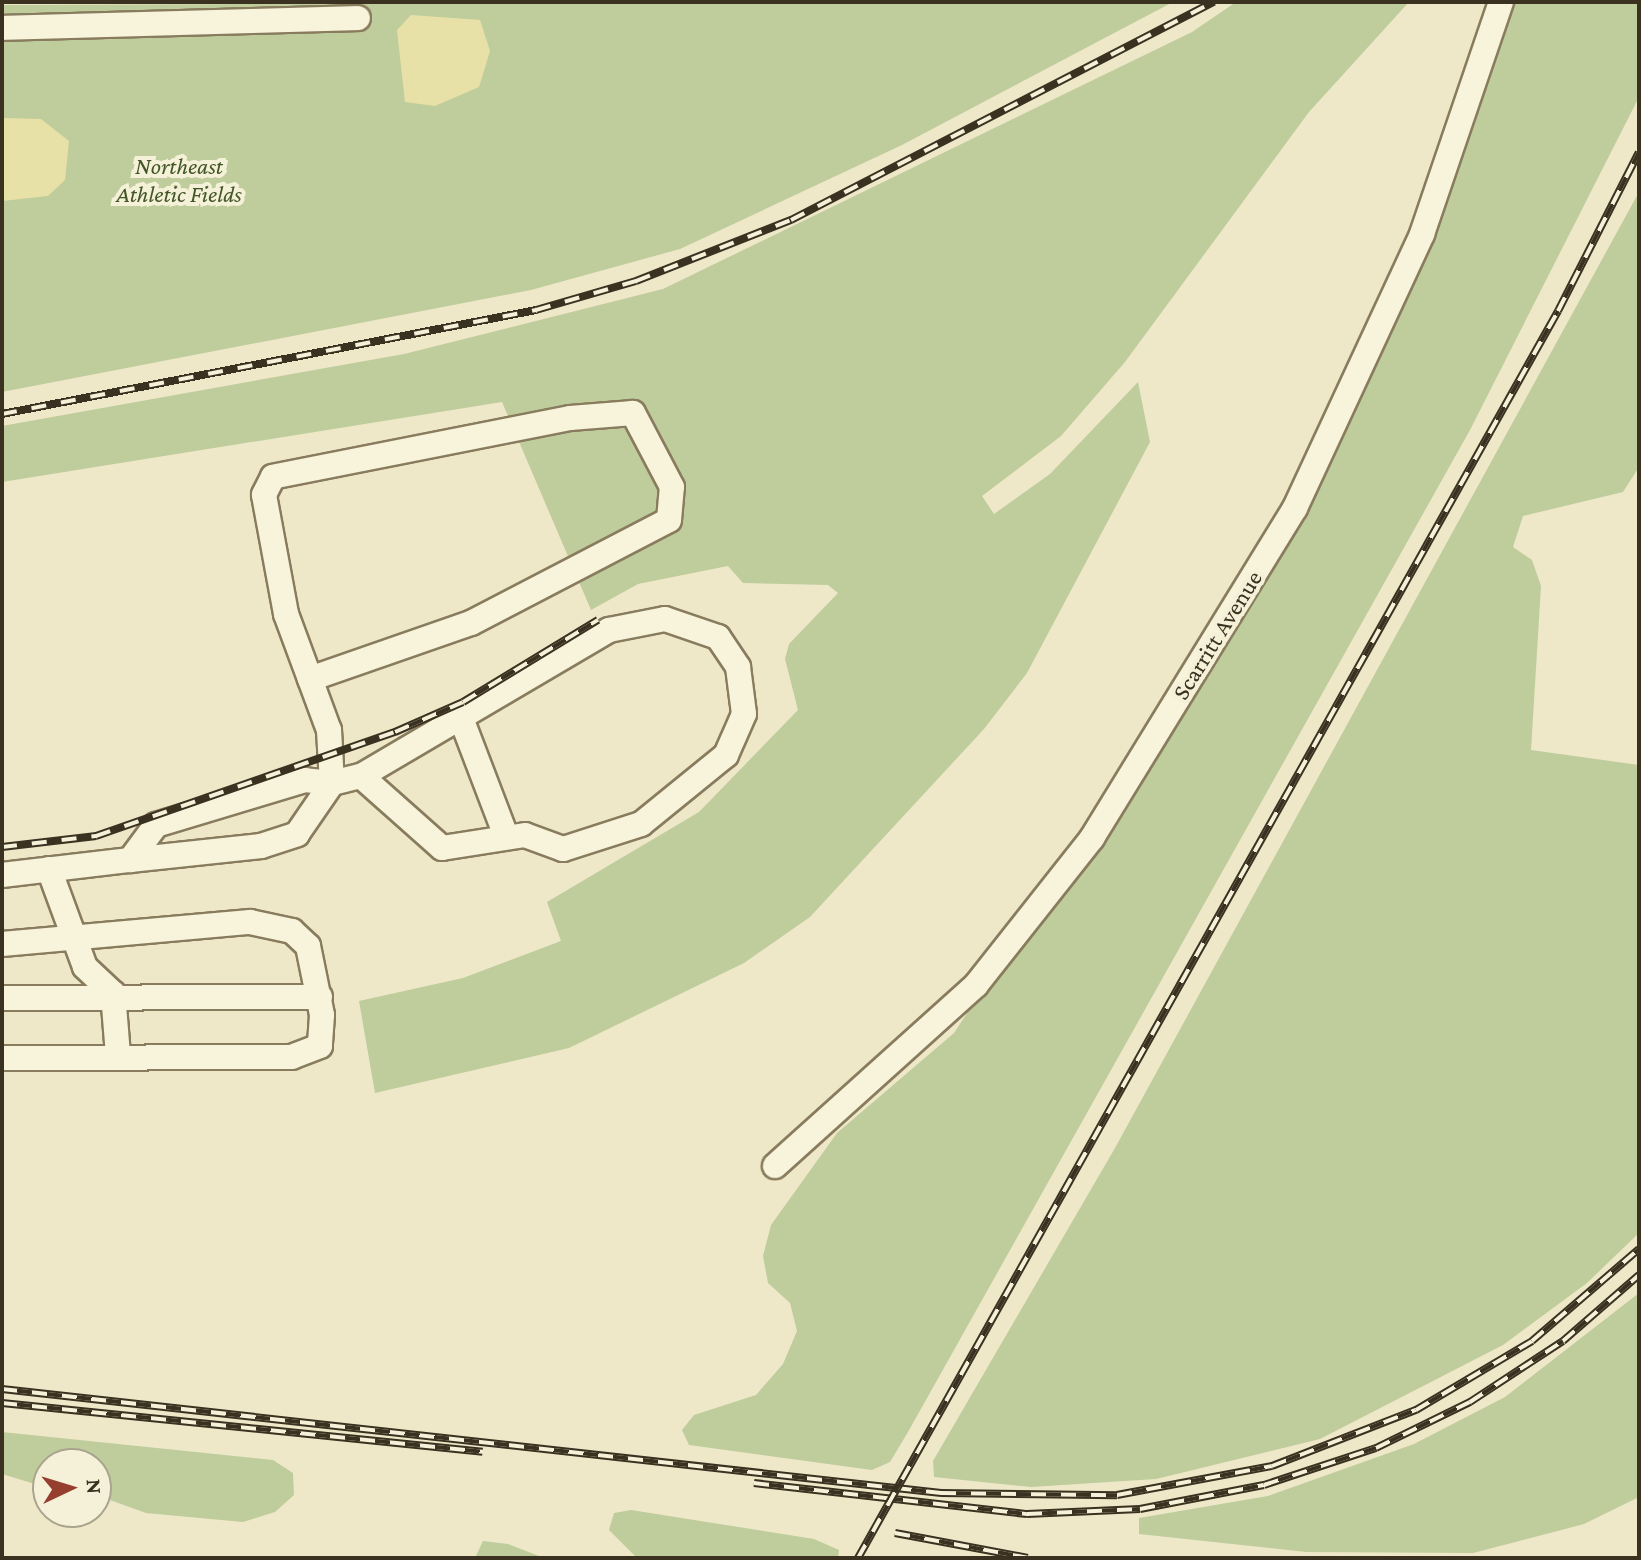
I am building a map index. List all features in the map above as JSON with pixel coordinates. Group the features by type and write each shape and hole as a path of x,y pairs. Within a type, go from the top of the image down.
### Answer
{"lane":[{"name":"Scarritt Avenue","path":"775,1166 976,985 1092,838 1295,508 1422,234 1501,2"},
{"path":"2,28 358,18"},
{"path":"2,875 261,846 297,834 332,783 329,730 310,679 286,614 264,495 273,477 570,418 633,413 672,487 669,520 471,623 310,679"},
{"path":"130,860 156,825 250,793 305,780 332,783 361,776 623,627 665,619 718,637 738,667 744,714 726,755 641,824 563,849 506,836 442,848 361,776"},
{"path":"461,718 506,836"},
{"path":"49,869 85,967 113,993 118,1055"},
{"path":"2,944 250,922 292,931 308,946 320,997 320,1046 292,1057 118,1055 2,1058"},
{"path":"2,998 113,993 320,997"}],"green space":[{"name":"Northeast Athletic Fields","path":"1173,2 902,145 680,249 531,290 2,392 2,5"},
{"path":"1236,2 1409,2 1309,112 1125,362 1061,436 982,496 994,514 1050,474 1138,382 1150,442 1027,673 984,729 810,917 744,963 569,1048 375,1093 359,1001 463,978 561,941 547,902 699,812 798,710 785,659 789,644 838,593 828,585 743,583 728,566 638,584 591,610 502,402 2,482 2,426 404,354 663,289 1192,32"},
{"path":"1502,2 1639,2 1639,97 1470,430 908,1432 890,1462 872,1470 689,1445 682,1430 694,1415 756,1395 783,1364 797,1331 790,1303 768,1283 763,1256 771,1225 837,1133 954,1033 1239,601 1404,281"},
{"path":"1639,192 1639,467 1623,492 1523,516 1513,547 1532,560 1541,586 1531,750 1639,765 1639,1233 1587,1283 1503,1345 1320,1439 1156,1479 1031,1487 934,1477 933,1461 1115,1148"},
{"path":"1639,1293 1639,1497 1584,1524 1473,1553 1306,1552 1139,1534 1139,1518 1268,1496 1414,1444 1505,1397"},
{"path":"2,1432 273,1460 293,1473 294,1495 275,1512 243,1522 146,1513 112,1501 112,1448 32,1448 32,1483 2,1474"},
{"path":"631,1510 814,1539 839,1550 838,1558 637,1558 609,1530 614,1513"},
{"path":"483,1541 508,1544 544,1558 475,1558"}],"sand":[{"path":"411,15 480,20 490,51 479,87 435,106 405,102 397,30"},
{"path":"2,118 41,119 69,141 65,180 48,196 2,201"}],"railway":[{"path":"2,414 536,310 636,281 791,220 1214,2"},
{"path":"858,1558 1558,311 1639,152"},
{"path":"2,847 96,836 395,732 463,702 598,620"},
{"path":"2,1389 941,1493 1117,1495 1272,1466 1416,1410 1532,1341 1639,1249"},
{"path":"754,1483 1027,1514 1140,1509 1264,1485 1376,1448 1470,1402 1563,1341 1639,1275"},
{"path":"2,1403 483,1452"},
{"path":"895,1533 1028,1558"}]}
